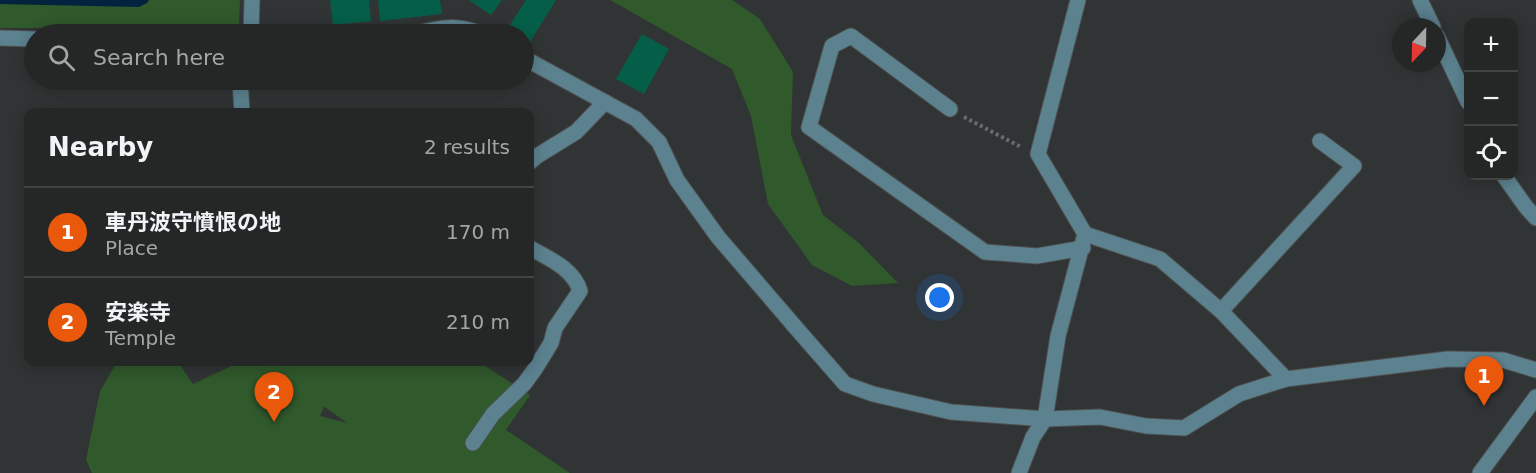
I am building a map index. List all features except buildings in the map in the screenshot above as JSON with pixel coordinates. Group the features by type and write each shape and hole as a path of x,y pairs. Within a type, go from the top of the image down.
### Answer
{"street":[{"path":"251,24 252,0"},
{"path":"1019,473 1033,437 1045,419 1058,336 1084,241 1038,154 1078,0"},
{"path":"1420,0 1429,18"},
{"path":"950,110 851,36 832,46 809,127 985,252 1037,256 1084,241 1160,259 1221,312 1286,379"},
{"path":"0,38 24,39"},
{"path":"1446,55 1464,93"},
{"path":"534,63 636,119 660,142 677,180 718,237 845,384 873,394 951,412 1045,419 1100,417 1146,426 1184,428 1239,394 1286,379 1448,359 1503,360 1536,370"},
{"path":"241,90 242,108"},
{"path":"534,159 576,132 605,102"},
{"path":"1221,312 1354,166 1320,141"},
{"path":"1507,180 1536,218"},
{"path":"473,443 493,414 524,384 535,369 551,343 555,328 580,291 578,283 567,271 534,250"},
{"path":"1480,473 1536,397"}],"path":[{"path":"950,110 1038,154"}],"green space":[{"path":"0,0 240,0 239,24 24,24 24,28 0,28"},
{"path":"610,0 732,0 760,19 793,72 791,135 823,215 859,243 898,283 852,286 812,265 768,204 751,116 732,69"},
{"path":"115,366 181,366 193,384 231,366 485,366 530,395 506,430 570,473 92,473 86,460 100,391","holes":["324,407 325,407 347,423 320,416"]}],"water":[{"path":"0,0 149,0 139,7 0,4"}],"place":[{"name":"車丹波守憤恨の地","path":"1484,406"},
{"name":"安楽寺","path":"274,422"}]}
